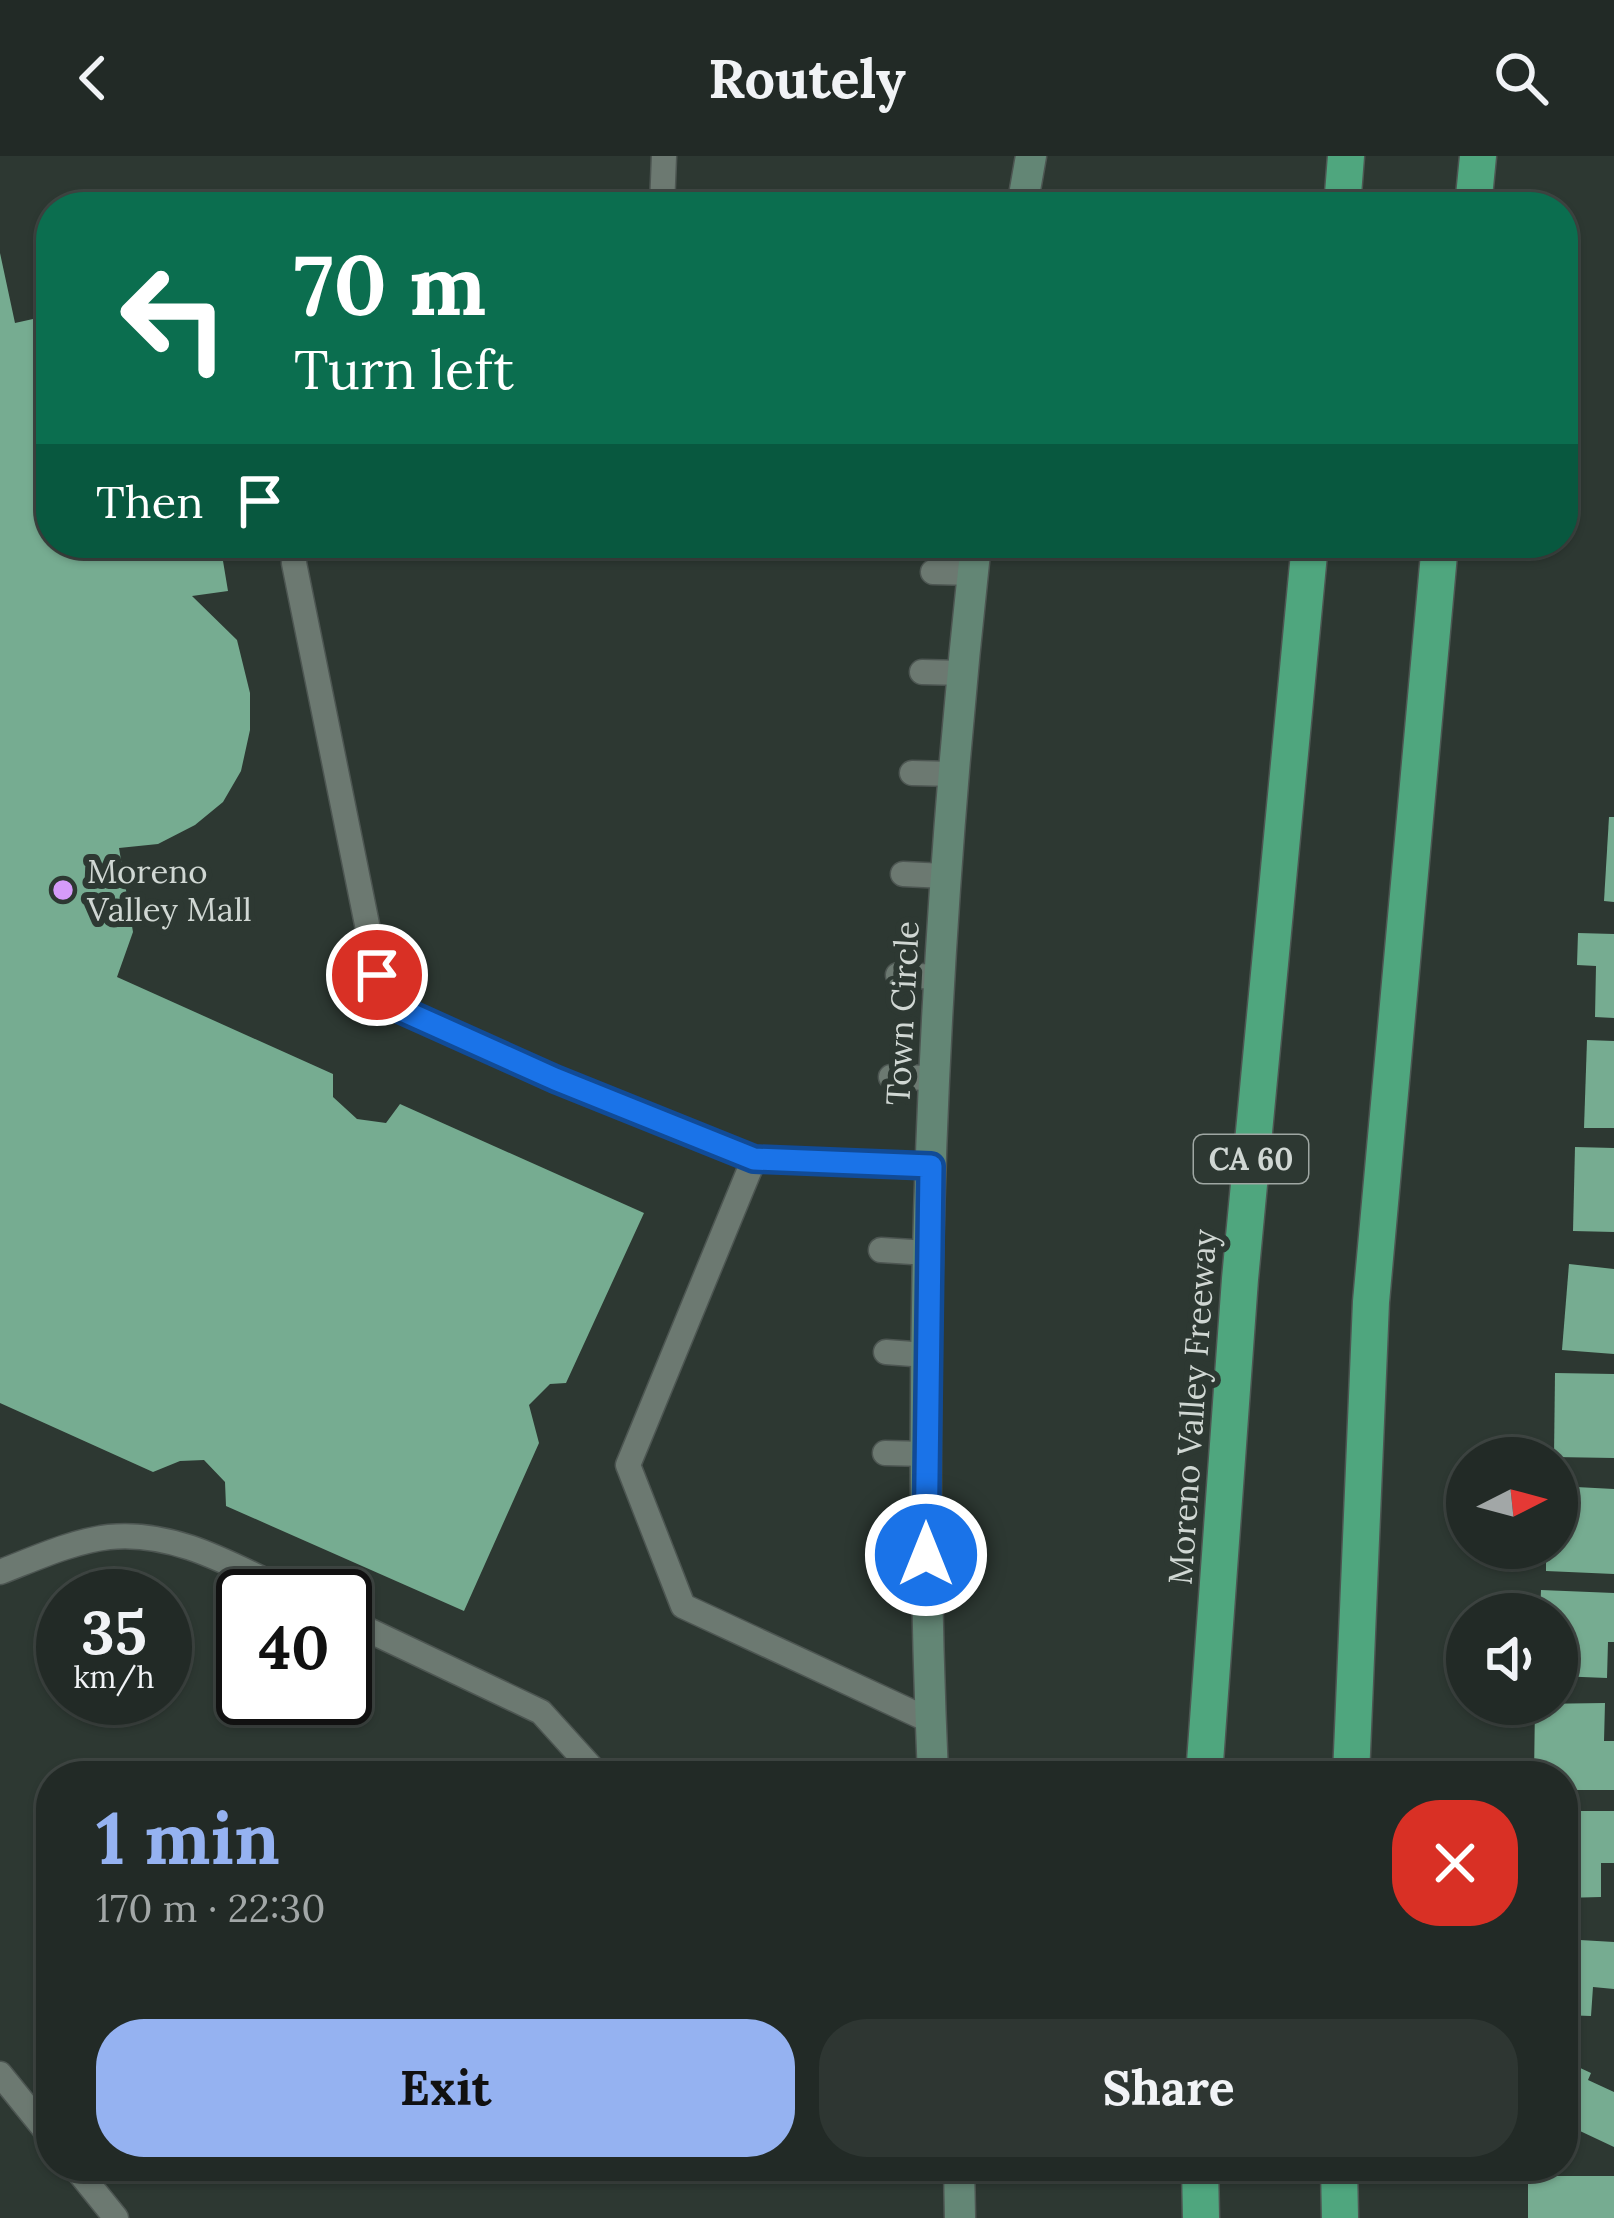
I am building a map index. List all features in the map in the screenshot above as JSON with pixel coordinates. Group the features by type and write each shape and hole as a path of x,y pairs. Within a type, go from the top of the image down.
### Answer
{"highway":[{"path":"1343,192 1346,156"},
{"path":"1474,192 1478,156"},
{"name":"Moreno Valley Freeway","path":"1205,1761 1240,1279 1309,558"},
{"path":"1352,1761 1371,1302 1439,558"},
{"path":"1200,2181 1201,2218"},
{"path":"1339,2181 1340,2218"}],"street":[{"path":"1025,192 1031,156"},
{"name":"Town Circle","path":"932,1761 926,1355 933,1078 945,876 975,558"},
{"path":"959,2181 960,2218"}],"lane":[{"path":"663,192 664,156"},
{"path":"294,558 375,964 397,1008 555,1079 754,1159 931,1166"},
{"path":"933,572 975,558"},
{"path":"922,672 963,673"},
{"path":"912,772 954,774"},
{"path":"903,874 945,876"},
{"path":"898,975 939,977"},
{"path":"892,1077 933,1078"},
{"path":"754,1159 628,1465 683,1606 931,1721"},
{"path":"880,1250 928,1253"},
{"path":"886,1352 926,1355"},
{"path":"885,1454 926,1454"},
{"path":"0,1572 105,1537 150,1536 203,1551 241,1569"},
{"path":"884,1555 926,1555"},
{"path":"372,1632 541,1712 585,1761"},
{"path":"0,2074 36,2118"},
{"path":"86,2181 116,2218"}],"building":[{"name":"Moreno Valley Mall","path":"0,253 15,323 36,318 36,558 222,558 228,591 192,596 237,640 250,693 250,730 241,771 223,802 195,825 158,844 119,848 133,932 117,977 333,1074 333,1097 357,1119 386,1123 400,1104 644,1213 566,1383 550,1384 529,1405 539,1443 464,1611 226,1506 225,1482 204,1460 180,1461 153,1472 0,1403"},
{"path":"1609,817 1614,817 1614,902 1604,901"},
{"path":"1578,933 1614,934 1614,1018 1595,1017 1596,966 1577,965"},
{"path":"1587,1040 1614,1041 1614,1128 1584,1128"},
{"path":"1575,1147 1614,1148 1614,1232 1573,1231"},
{"path":"1569,1264 1614,1269 1614,1354 1562,1350"},
{"path":"1555,1373 1614,1374 1614,1458 1578,1457 1578,1437 1554,1437"},
{"path":"1578,1487 1614,1489 1614,1574 1546,1571 1578,1569"},
{"path":"1541,1590 1614,1593 1614,1642 1608,1642 1607,1678 1578,1677 1578,1593"},
{"path":"1578,1703 1605,1703 1604,1741 1614,1741 1614,1790 1578,1790 1578,1761 1534,1761 1535,1725 1578,1725"},
{"path":"1578,1811 1614,1811 1614,1863 1601,1863 1601,1897 1578,1898"},
{"path":"1578,1940 1614,1942 1614,1989 1593,1987 1591,2016 1578,2016"},
{"path":"1578,2067 1591,2073 1588,2080 1614,2092 1614,2147 1578,2130"},
{"path":"1614,2176 1614,2218 1528,2218 1528,2181"}],"place":[{"name":"Moreno Valley Mall","path":"63,890"}],"route":[{"path":"377,975 397,1008 555,1079 754,1159 931,1166 926,1555"}]}
